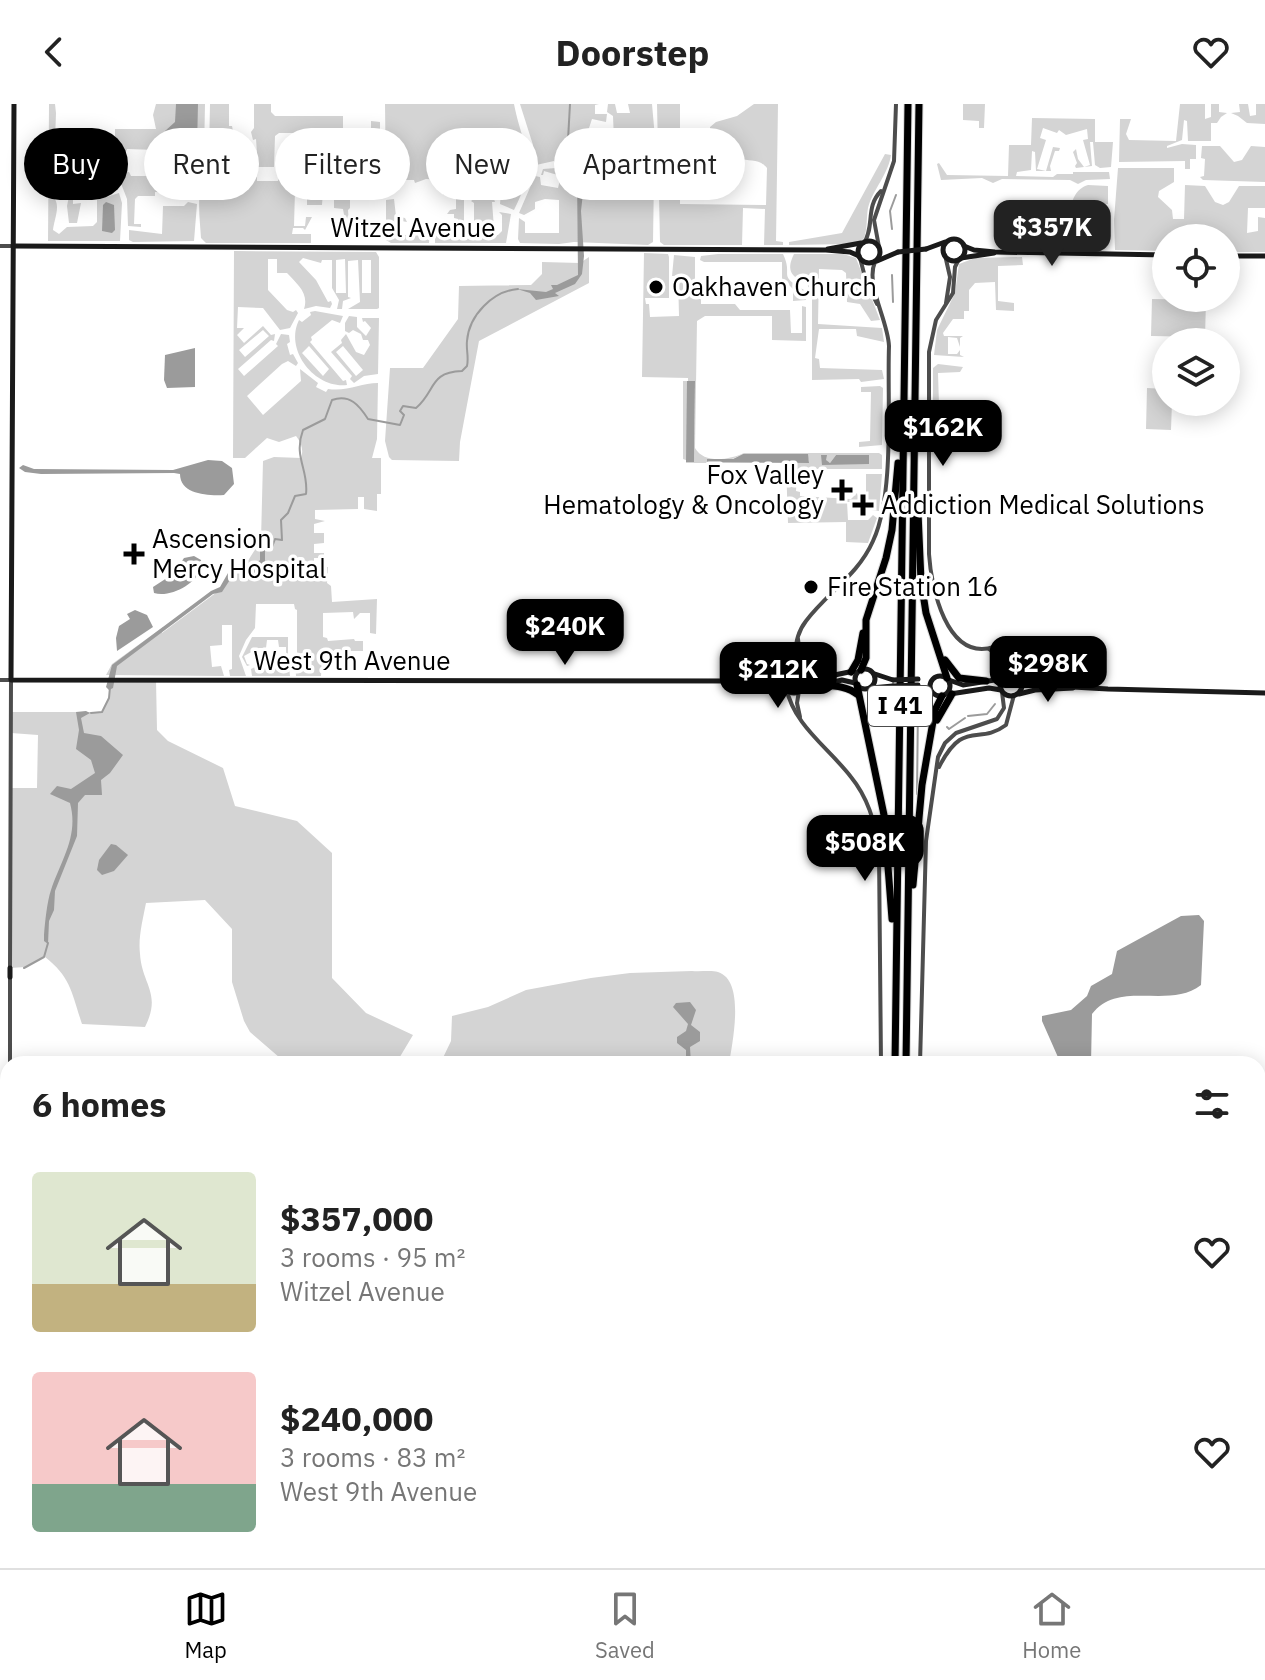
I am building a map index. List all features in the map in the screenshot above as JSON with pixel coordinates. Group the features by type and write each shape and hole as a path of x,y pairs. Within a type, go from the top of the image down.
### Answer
{"highway":[{"name":"I 41","path":"895,1056 908,104"},
{"name":"I 41","path":"906,1056 919,104"},
{"path":"857,671 866,658 866,620 889,545 899,456 903,450"},
{"path":"914,471 926,613 948,679"},
{"path":"933,638 955,675 962,679 986,681"},
{"path":"856,684 884,815 896,963"},
{"path":"816,685 840,686 858,695"},
{"path":"908,898 912,890 922,785 933,729 946,695"}],"main road":[{"path":"11,680 14,104"},
{"path":"898,252 879,247 873,242 863,243 859,257 867,263 898,252 926,249 956,239 974,250 995,252 1152,255"},
{"path":"944,254 946,242"},
{"name":"Witzel Avenue","path":"826,250 863,243"},
{"name":"Witzel Avenue","path":"13,246 826,250 850,252 859,257"},
{"path":"959,259 964,246"},
{"path":"876,261 879,247"},
{"path":"926,249 944,254 951,260 995,252"},
{"path":"1240,256 1265,256"},
{"path":"893,683 869,669 815,679 796,671 788,673 784,680 785,687 792,692 842,680 863,689 918,682 935,676 963,685 1012,675 1030,684 1068,684 1073,687"},
{"path":"856,684 857,671"},
{"name":"West 9th Avenue","path":"752,681 788,673"},
{"path":"870,688 875,682 874,674"},
{"path":"800,690 805,683 803,675"},
{"path":"931,691 930,683 935,676"},
{"path":"1002,691 1003,678"},
{"path":"946,695 950,690 948,679"},
{"path":"1016,695 1021,688 1019,679"},
{"name":"West 9th Avenue","path":"11,680 752,681 775,682 785,687"},
{"path":"918,682 936,695 989,688 1016,695 1073,687 1265,693"},
{"path":"10,968 10,977"}],"street":[{"path":"879,247 874,220 894,161 896,104"},
{"path":"863,243 869,233 870,208 882,189"},
{"name":"Witzel Avenue","path":"0,246 13,246"},
{"path":"944,254 950,277 946,303"},
{"path":"788,673 794,663 794,645 808,618 865,558 881,522 885,495 889,346 887,327 866,281 859,257"},
{"path":"959,259 955,267 954,290 933,328 929,352 929,567 936,598 949,627 971,645 999,648 1009,653 1019,679"},
{"path":"876,261 872,273 880,308"},
{"path":"798,637 803,675"},
{"path":"989,649 1005,661 1003,678"},
{"path":"800,665 813,673 835,675"},
{"name":"West 9th Avenue","path":"0,680 11,680"},
{"path":"10,968 11,680"},
{"path":"785,687 792,710 851,777 868,804 875,827 879,852 881,1056"},
{"path":"800,690 797,703 800,720"},
{"path":"920,1056 925,857 940,752 948,739 963,729 991,723 999,717 1004,708 1002,691"},
{"path":"938,769 947,751 960,739 975,733 996,731 1006,725 1016,695"},
{"path":"10,977 10,1056"}],"shaded area":[{"path":"49,104 55,104 55,128 49,128"},
{"path":"156,104 205,104 205,128 156,128 153,115"},
{"path":"176,104 198,104 197,128 168,128 175,122"},
{"path":"210,104 229,104 229,126 232,128 210,128"},
{"path":"254,104 271,104 271,112 275,116 343,116 343,128 275,128 274,167 259,167 259,128 254,128"},
{"path":"385,104 514,104 520,128 426,128 426,179 415,183 410,180 410,128 385,128"},
{"path":"520,104 599,104 595,105 595,114 607,114 606,122 592,119 589,128 554,128 554,161 538,165 538,128 528,128"},
{"path":"608,104 615,104 617,113 630,113 628,104 652,104 654,128 614,128 613,116 607,112"},
{"path":"657,104 680,104 680,128 658,128"},
{"path":"754,104 778,104 776,241 783,242 783,245 764,245 765,209 743,208 742,245 664,245 660,242 659,200 680,200 680,204 766,205 767,168 757,161 745,159 745,128 710,127 737,116"},
{"path":"963,104 985,104 984,128 979,128 979,121 963,120"},
{"path":"1180,104 1205,104 1205,119 1211,117 1211,104 1219,104 1219,112 1227,113 1217,123 1211,123 1211,141 1188,141 1187,121 1184,120 1182,140 1167,148 1182,144 1196,145 1196,159 1190,159 1190,169 1185,169 1185,161 1119,162 1120,119 1131,119 1126,134 1129,140 1176,141"},
{"path":"1239,104 1248,104 1250,116 1256,115 1256,104 1265,104 1265,124 1247,123 1231,113 1240,112"},
{"path":"1032,118 1095,119 1095,142 1113,142 1111,167 1095,165 1093,142 1090,142 1092,166 1084,167 1090,165 1083,140 1088,139 1087,129 1066,135 1059,130 1057,133 1043,128 1040,138 1046,140 1037,169 1046,171 1036,171 1035,152 1032,151 1031,170 1017,172 1016,176 1053,177 1073,172 1109,172 1110,179 1086,180 1078,184 1070,180 1002,179 993,183 982,178 941,180 939,163 947,175 1008,176 1009,145 1031,145"},
{"path":"371,121 380,122 380,128 371,128"},
{"path":"128,129 144,129 144,150 128,149"},
{"path":"1202,146 1220,146 1234,162 1242,160 1251,146 1265,147 1265,182 1203,180 1200,177 1204,176"},
{"path":"1053,147 1060,148 1055,151 1051,171 1046,171"},
{"path":"1076,149 1078,159 1084,167 1075,166 1077,163 1073,152"},
{"path":"885,154 891,155 870,201 863,240 851,244 789,245 789,242 842,233"},
{"path":"554,168 554,174 544,171 541,175 543,169"},
{"path":"1118,168 1174,168 1174,182 1159,191 1158,197 1172,210 1173,219 1184,219 1185,185 1205,186 1215,202 1223,205 1229,202 1239,186 1265,186 1265,208 1248,208 1247,233 1258,231 1258,217 1265,218 1265,252 1240,252 1240,224 1152,224 1152,251 1115,250"},
{"path":"128,172 131,176 144,176 144,196 135,199 134,224 141,224 141,227 128,226"},
{"path":"538,177 541,185 554,187 554,200 535,202 535,209 524,215 519,213 525,200 538,200"},
{"path":"259,181 275,181 275,200 295,200 294,226 305,226 306,217 312,217 305,230 293,228 292,234 311,234 311,243 206,243 201,238 199,200 259,200"},
{"path":"1088,185 1108,186 1108,204 1097,205 1092,213 1077,209 1073,221 1077,224 1072,223 1073,216 1069,210 1073,199 1080,189"},
{"path":"48,200 55,200 57,207 53,230 59,234 67,227 93,226 97,222 97,200 121,200 120,241 48,241"},
{"path":"68,200 73,200 73,204 81,203 77,223 69,223"},
{"path":"307,200 322,200 322,205 307,205"},
{"path":"334,200 350,200 349,225 346,226 343,209 334,208"},
{"path":"386,200 394,200 396,216 405,218 407,222 396,220 394,227 386,226"},
{"path":"456,200 464,200 464,231 468,235 481,235 482,232 498,235 502,231 502,215 499,212 511,214 506,243 435,243 435,232 437,236 453,236 458,231 458,219 454,218 454,214 447,214 456,209"},
{"path":"494,200 494,228 471,227 474,224 474,203 471,201"},
{"path":"500,200 519,200 514,210 500,204"},
{"path":"559,200 654,200 653,242 648,245 520,243 519,218 525,222 525,233 559,233"},
{"path":"577,200 582,200 584,256 582,274 575,284 555,293 559,296 536,300 530,293 517,289 546,292 553,289 551,285 578,275"},
{"path":"106,202 114,205 115,230 112,233 102,231 103,205"},
{"path":"188,202 197,204 194,241 129,240 129,230 162,234 163,206 184,206"},
{"path":"1107,211 1105,249 1074,249 1075,244 1092,241 1100,213"},
{"path":"424,224 430,231 429,243 391,243 386,240 386,231 396,231 398,235 423,235"},
{"path":"234,251 376,252 379,257 379,308 348,309 360,302 358,260 348,261 348,297 351,298 343,301 342,309 337,309 339,300 332,288 332,260 322,260 321,263 303,258 299,262 332,304 330,308 316,306 304,309 302,290 287,273 277,273 277,259 268,259 268,290 287,310 298,313 290,328 280,330 263,308 238,307 237,328 244,328 237,335 244,343 263,326 271,335 275,334 274,341 271,340 238,369 244,376 278,346 276,344 281,334 289,335 290,342 287,344 290,355 293,354 298,363 296,366 288,361 282,364 247,396 263,415 301,381 300,369 318,383 316,387 326,392 328,389 378,383 377,439 372,458 381,458 381,494 377,494 377,511 364,509 364,497 358,497 358,509 315,510 315,519 325,521 314,524 314,533 324,533 324,543 314,544 314,553 324,553 324,558 314,558 314,567 328,567 327,583 331,586 332,602 377,599 376,634 370,633 370,613 360,613 354,619 353,612 323,613 323,637 328,641 363,641 363,651 347,651 347,657 339,659 337,651 327,651 322,660 321,676 296,676 297,610 294,604 256,604 255,628 239,656 246,676 230,676 232,625 222,625 222,645 210,646 212,667 221,666 224,676 106,675 112,664 163,627 162,633 217,592 234,569 244,567 261,540 263,461 274,457 301,458 301,443 296,436 279,442 267,438 245,458 233,458","holes":["345,259 346,293 336,293 336,260","362,260 371,260 371,293 362,293","263,330 269,336 245,357 239,350"]},
{"path":"644,253 668,254 669,257 669,298 645,298 650,317 679,316 678,276 672,276 674,255 695,257 695,299 701,299 701,304 735,304 740,310 790,310 791,333 802,333 802,306 806,307 806,341 772,340 772,316 705,316 697,321 695,448 704,457 717,459 744,453 879,453 882,455 882,469 801,469 797,473 796,491 800,492 800,496 851,499 857,493 858,496 866,496 866,474 882,474 879,511 871,510 870,502 847,502 848,520 868,520 873,515 877,518 868,543 846,542 846,522 788,523 786,463 686,463 683,459 683,381 688,381 688,378 642,377","holes":["688,381 695,382 694,462","743,454 807,454 809,462 708,462 732,459","826,455 826,461 830,463 836,455 869,455 869,463 822,464"]},
{"path":"783,254 788,278 804,290 806,300 793,301 793,289 782,285 782,262 700,260 701,256"},
{"path":"794,254 843,254 856,258 880,320 871,321 860,304 847,302 846,273 819,269 818,324 882,328 884,342 857,336 856,329 819,329 815,358 819,359 820,368 882,370 884,379 861,382 859,379 812,380 812,294 807,284 790,270"},
{"path":"589,257 589,283 479,341 459,461 392,460 385,441 390,368 423,368 458,319 459,286 531,285 542,274 542,262 580,263"},
{"path":"1022,257 1023,265 998,266 998,301 1014,303 1014,311 996,310 995,282 975,283 969,290 969,311 964,311 964,319 953,319 943,333 944,336 963,336 960,347 957,338 948,337 948,354 957,354 960,350 960,355 964,357 934,355 937,330 955,293 959,264 975,258"},
{"path":"1152,299 1152,312 1206,312 1205,328 1152,328 1151,336"},
{"path":"310,312 343,316 340,323 332,320 311,337 310,342 343,381 346,380 347,385 324,381 305,365 299,355 295,332 299,320 302,322 311,315","holes":["309,346 329,369 323,376 302,353"]},
{"path":"349,316 357,317 357,327 366,336 371,328 362,318 379,318 378,374 364,376 354,383 350,379 352,376 331,352 342,343 346,334 356,352 364,355 370,345 361,334 353,330 349,333 345,331","holes":["343,346 363,370 356,376 336,352"]},
{"path":"195,348 195,387 167,388 164,380 165,355"},
{"path":"938,364 963,367 960,372 938,373 939,405 958,408 958,412 935,411 933,414 933,368"},
{"path":"687,381 695,381 694,462 686,462"},
{"path":"861,387 883,388 882,445 859,447 859,442 870,441 871,392 861,392"},
{"path":"1147,388 1152,388 1152,416 1172,416 1171,430 1146,429"},
{"path":"743,454 808,454 809,463 707,462 707,459 733,459"},
{"path":"821,455 827,455 826,460 830,463 836,455 869,455 869,464 822,465"},
{"path":"208,460 222,461 232,468 234,484 224,495 189,490 181,481 180,474 174,473 41,474 19,468 23,465 34,469 173,470"},
{"path":"265,545 265,573 237,569 222,592 213,594 117,666 113,688 109,690 106,687 112,665 220,587 232,566 244,564 253,567 260,560 260,550"},
{"path":"194,556 201,560 202,568 194,579 175,592 154,593 153,587 173,574 184,558"},
{"path":"135,610 147,615 153,627 117,651 119,626 130,619 127,614"},
{"path":"252,637 288,637 288,661 273,659 273,655 286,655 286,647 279,647 278,640 267,640 266,648 244,656 250,665 247,666 242,657"},
{"path":"257,666 289,667 290,676 252,676 251,669"},
{"path":"116,680 156,680 157,730 168,741 223,768 235,806 297,821 332,853 332,978 366,1013 413,1035 400,1056 278,1056 250,1032 244,1021 232,982 232,929 205,900 146,903 140,948 141,965 150,989 152,1006 145,1027 82,1024 65,979 45,957 25,967 10,968 11,788 37,788 38,735 11,733 11,712 102,712 109,698 110,684"},
{"path":"76,712 90,713 81,718 84,733 101,736 123,755 101,780 102,795 85,795 78,803 77,836 55,891 48,944 44,941 44,935 48,900 68,848 72,826 70,803 50,794 57,786 71,789 95,773 91,760 76,749 79,730"},
{"path":"111,844 128,855 114,871 102,875 97,870 99,860"},
{"path":"1199,915 1204,921 1201,985 1174,995 1130,996 1103,1004 1092,1014 1091,1056 1057,1056 1042,1016 1071,1010 1087,996 1091,986 1112,974 1117,951 1181,916"},
{"path":"712,971 727,978 735,1000 730,1056 444,1056 451,1041 452,1016 488,1007 526,990 630,973"},
{"path":"690,1002 696,1010 691,1025 700,1032 700,1041 690,1047 691,1056 686,1056 686,1050 677,1043 677,1037 686,1031 688,1024 673,1007 676,1003"}],"waterway":[{"path":"569,128 570,104"},
{"path":"892,229 890,211 896,195"},
{"path":"892,275 893,302"},
{"path":"265,545 272,547 275,539 282,540 281,520 288,513 295,496 306,494 300,440 303,430 325,419 332,400 344,398 357,405 368,419 400,425 403,406 416,408 438,379 451,372 462,371 467,366 469,331 477,314 491,299 518,289"},
{"path":"91,713 102,712 109,698 110,687"},
{"path":"917,794 918,704"},
{"path":"968,716 987,714 995,704"},
{"path":"947,727 949,729 965,718"},
{"path":"24,968 44,957 48,943"}],"place":[{"name":"Oakhaven Church","path":"656,287"},
{"name":"Fox Valley Hematology & Oncology","path":"842,490"},
{"name":"Addiction Medical Solutions","path":"863,505"},
{"name":"Ascension Mercy Hospital","path":"134,554"},
{"name":"Fire Station 16","path":"811,587"}]}
